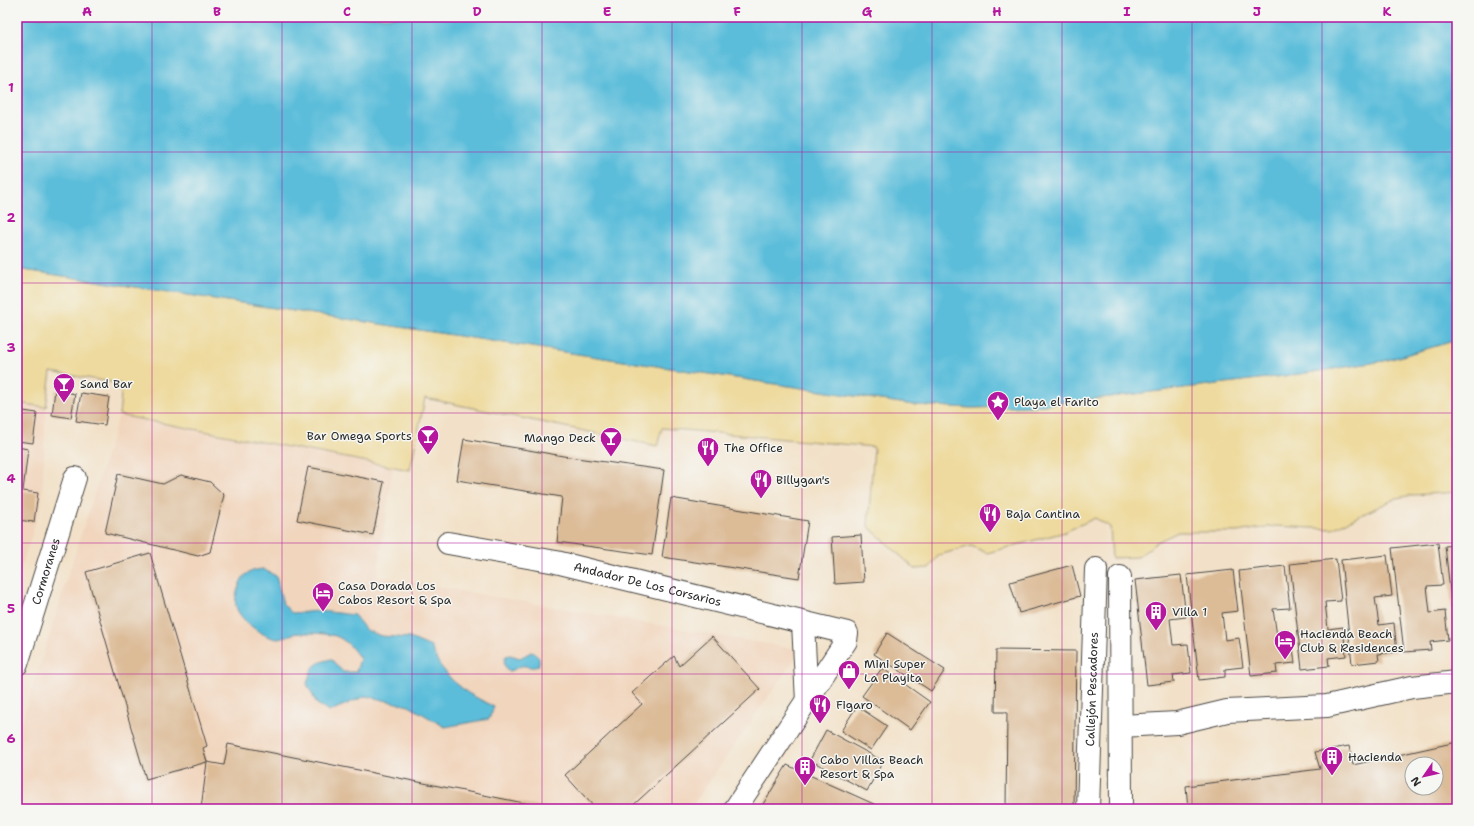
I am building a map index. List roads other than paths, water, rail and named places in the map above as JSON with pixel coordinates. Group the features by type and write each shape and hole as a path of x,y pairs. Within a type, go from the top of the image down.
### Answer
{"street":[{"name":"Cormoranes","path":"17,664 75,478"},
{"name":"Andador De Los Corsarios","path":"448,543 556,562 847,633 846,641 807,702"},
{"name":"Callejón Pescadores","path":"1088,809 1096,569"},
{"path":"1120,577 1121,809"},
{"path":"735,809 807,702 803,623"},
{"path":"1121,726 1177,723 1227,711 1300,709 1327,706 1412,687 1457,682"}],"water":[{"path":"17,17 1457,17 1457,340 1384,361 1300,374 1035,406 972,408 914,405 17,269"},
{"path":"263,569 276,576 283,604 292,613 320,611 354,615 366,630 381,636 410,638 431,647 439,664 452,680 468,693 494,707 489,719 445,727 409,706 366,696 330,711 317,704 307,684 312,669 320,662 331,659 343,672 356,672 360,659 348,644 338,637 316,633 297,633 278,639 259,632 247,622 242,617 236,606 238,590 245,575 253,571"},
{"path":"531,652 538,657 538,666 521,666 508,671 504,664 506,656 510,655 520,658"}],"place":[{"name":"Sand Bar","path":"64,404"},
{"name":"Playa el Farito","path":"998,422"},
{"name":"Bar Omega Sports","path":"428,456"},
{"name":"Mango Deck","path":"611,458"},
{"name":"The Office","path":"708,468"},
{"name":"Billygan's","path":"761,500"},
{"name":"Baja Cantina","path":"990,534"},
{"name":"Casa Dorada Los Cabos Resort & Spa","path":"323,612"},
{"name":"Villa 1","path":"1156,632"},
{"name":"Hacienda Beach Club & Residences","path":"1285,660"},
{"name":"Mini Super La Playita","path":"849,690"},
{"name":"Figaro","path":"820,724"},
{"name":"Hacienda","path":"1332,776"},
{"name":"Cabo Villas Beach Resort & Spa","path":"805,786"}]}
